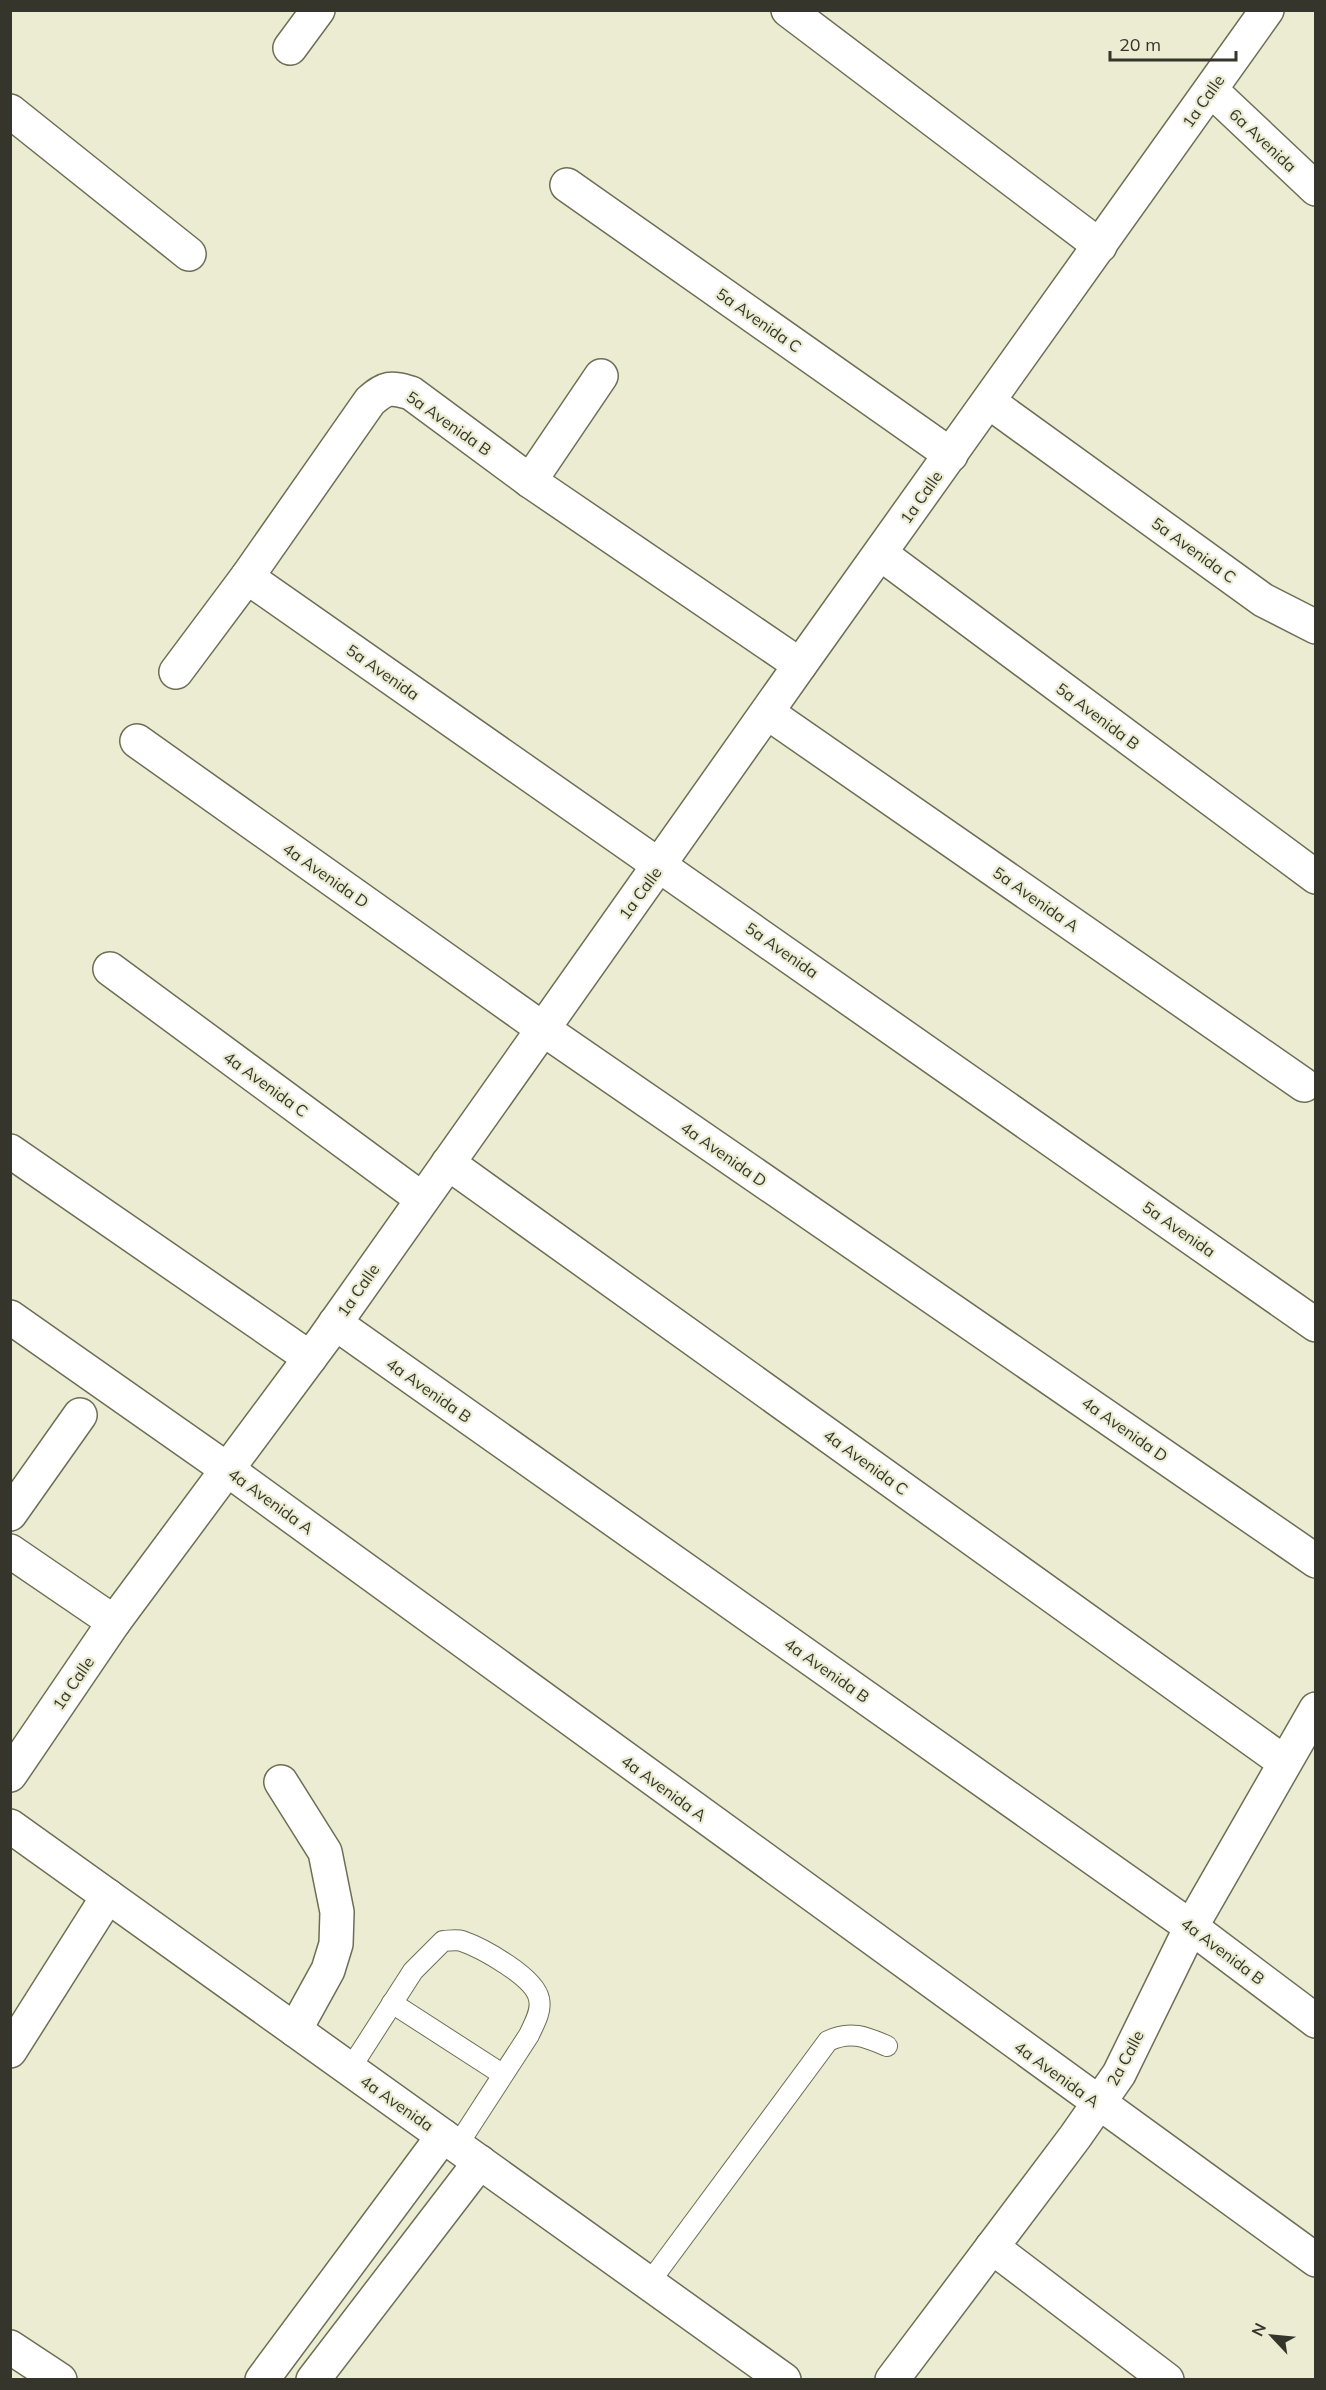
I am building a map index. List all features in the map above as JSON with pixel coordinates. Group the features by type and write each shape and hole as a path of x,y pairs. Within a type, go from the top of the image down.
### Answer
{"street":[{"path":"290,48 318,10"},
{"path":"788,10 1100,246"},
{"name":"1a Calle","path":"10,1775 114,1622 310,1358 1267,10"},
{"name":"6a Avenida","path":"1211,90 1316,189"},
{"path":"10,111 189,254"},
{"name":"5a Avenida C","path":"567,186 951,455"},
{"path":"530,481 601,376"},
{"name":"5a Avenida B","path":"176,672 370,401 383,389 396,388 411,393 530,481 800,665"},
{"name":"5a Avenida C","path":"989,402 1263,600 1316,627"},
{"name":"5a Avenida B","path":"881,554 1316,877"},
{"name":"5a Avenida","path":"246,577 1316,1324"},
{"name":"5a Avenida A","path":"768,713 1304,1085"},
{"name":"4a Avenida D","path":"137,741 543,1029 1316,1560"},
{"name":"4a Avenida C","path":"110,969 422,1199"},
{"path":"10,1151 310,1358"},
{"name":"4a Avenida C","path":"448,1163 1284,1762"},
{"name":"4a Avenida A","path":"10,1317 228,1470 1099,2105 1316,2260"},
{"name":"4a Avenida B","path":"335,1323 1191,1927 1316,2020"},
{"path":"10,1514 80,1415"},
{"path":"10,1551 114,1622"},
{"name":"2a Calle","path":"892,2379 1099,2105 1119,2074 1191,1927 1316,1709"},
{"path":"281,1782 325,1852 337,1912 336,1944 328,1970 296,2030"},
{"name":"4a Avenida","path":"10,1826 784,2379"},
{"path":"10,2051 108,1896"},
{"path":"262,2379 460,2148"},
{"path":"313,2379 460,2148"},
{"path":"992,2247 1167,2379"},
{"path":"10,2347 60,2379"}],"lane":[{"path":"350,2069 413,1971 443,1941 460,1940 506,1962 540,1998 538,2016 529,2035 502,2074 460,2148"},
{"path":"392,2003 502,2074"},
{"path":"649,2283 828,2042 838,2036 852,2034 887,2046"}]}
